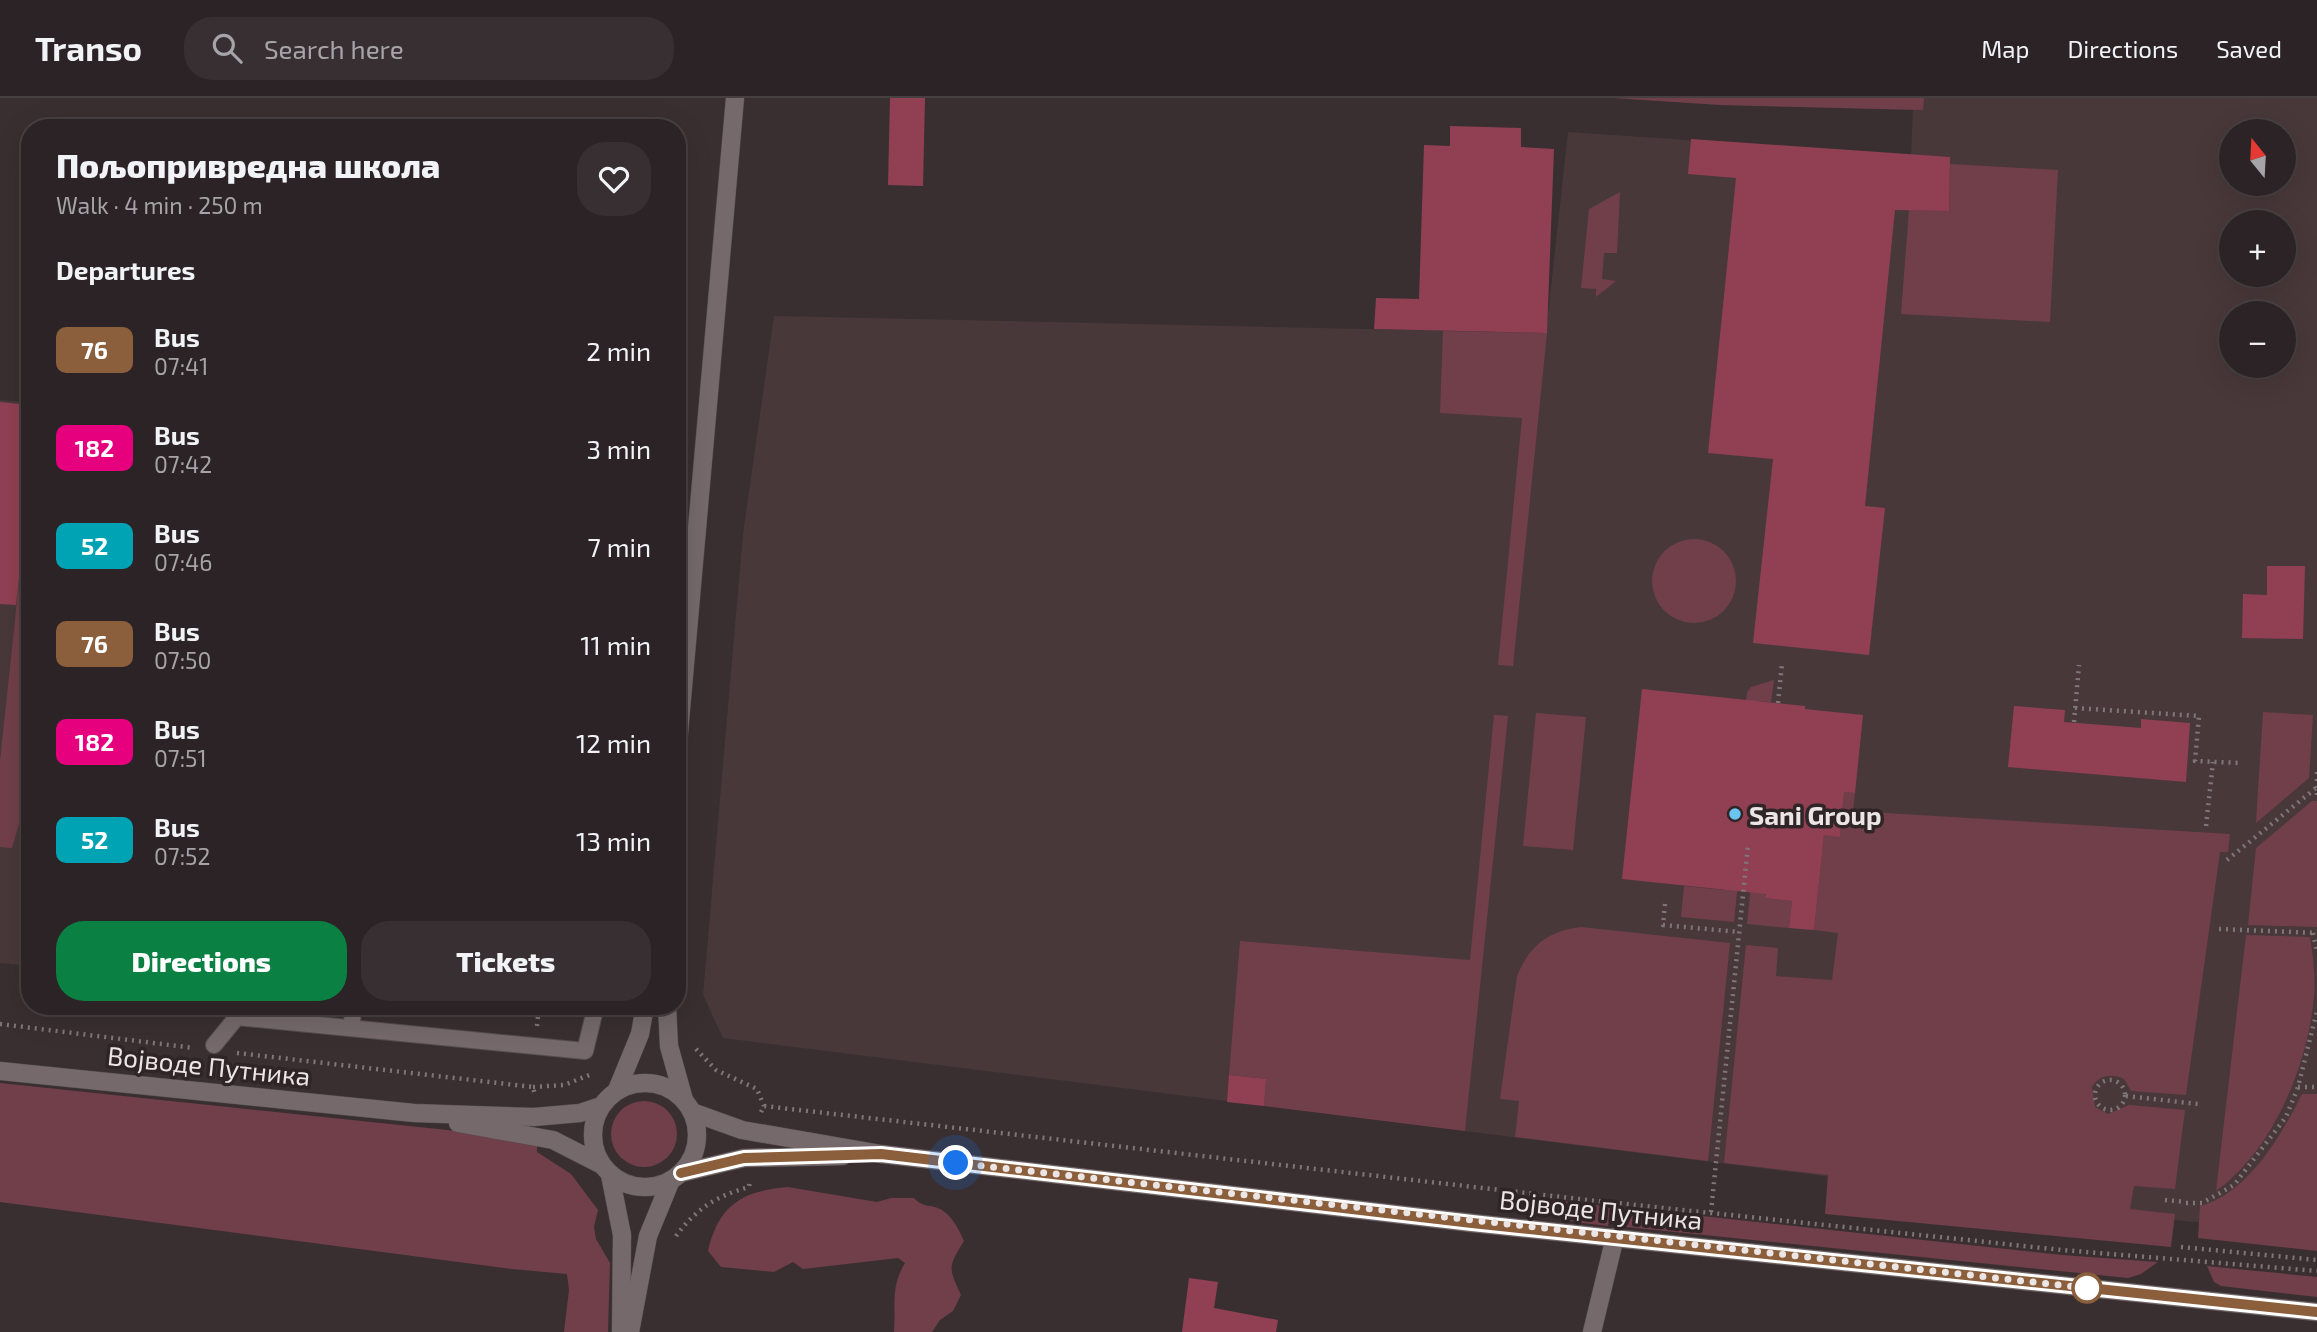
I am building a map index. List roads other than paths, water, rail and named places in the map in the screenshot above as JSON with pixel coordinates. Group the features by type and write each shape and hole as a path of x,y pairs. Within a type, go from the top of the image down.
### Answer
{"main road":[{"path":"686,653 735,98"},
{"path":"617,1090 640,1034 643,1015"},
{"path":"630,1332 648,1236 676,1177 695,1151 696,1125 669,1046 667,1015"},
{"name":"Војводе Путника","path":"0,1071 414,1113 534,1117 580,1113 601,1106"},
{"path":"621,1332 622,1235 606,1170 592,1135 601,1106 617,1090 628,1085 652,1083 674,1092 688,1106"},
{"name":"Војводе Путника","path":"688,1106 742,1130 881,1154 1615,1237 2317,1312"},
{"name":"Војводе Путника","path":"414,1113 539,1136 606,1170"},
{"name":"Војводе Путника","path":"676,1177 744,1158 881,1154"},
{"path":"606,1170 633,1186 646,1187 676,1177"},
{"path":"1592,1332 1615,1237"}],"lane":[{"path":"214,1045 239,1015"},
{"path":"268,1015 351,1028 585,1051 594,1015"},
{"path":"351,1028 353,1015"}],"place":[{"name":"Sani Group","path":"1735,814"}]}
